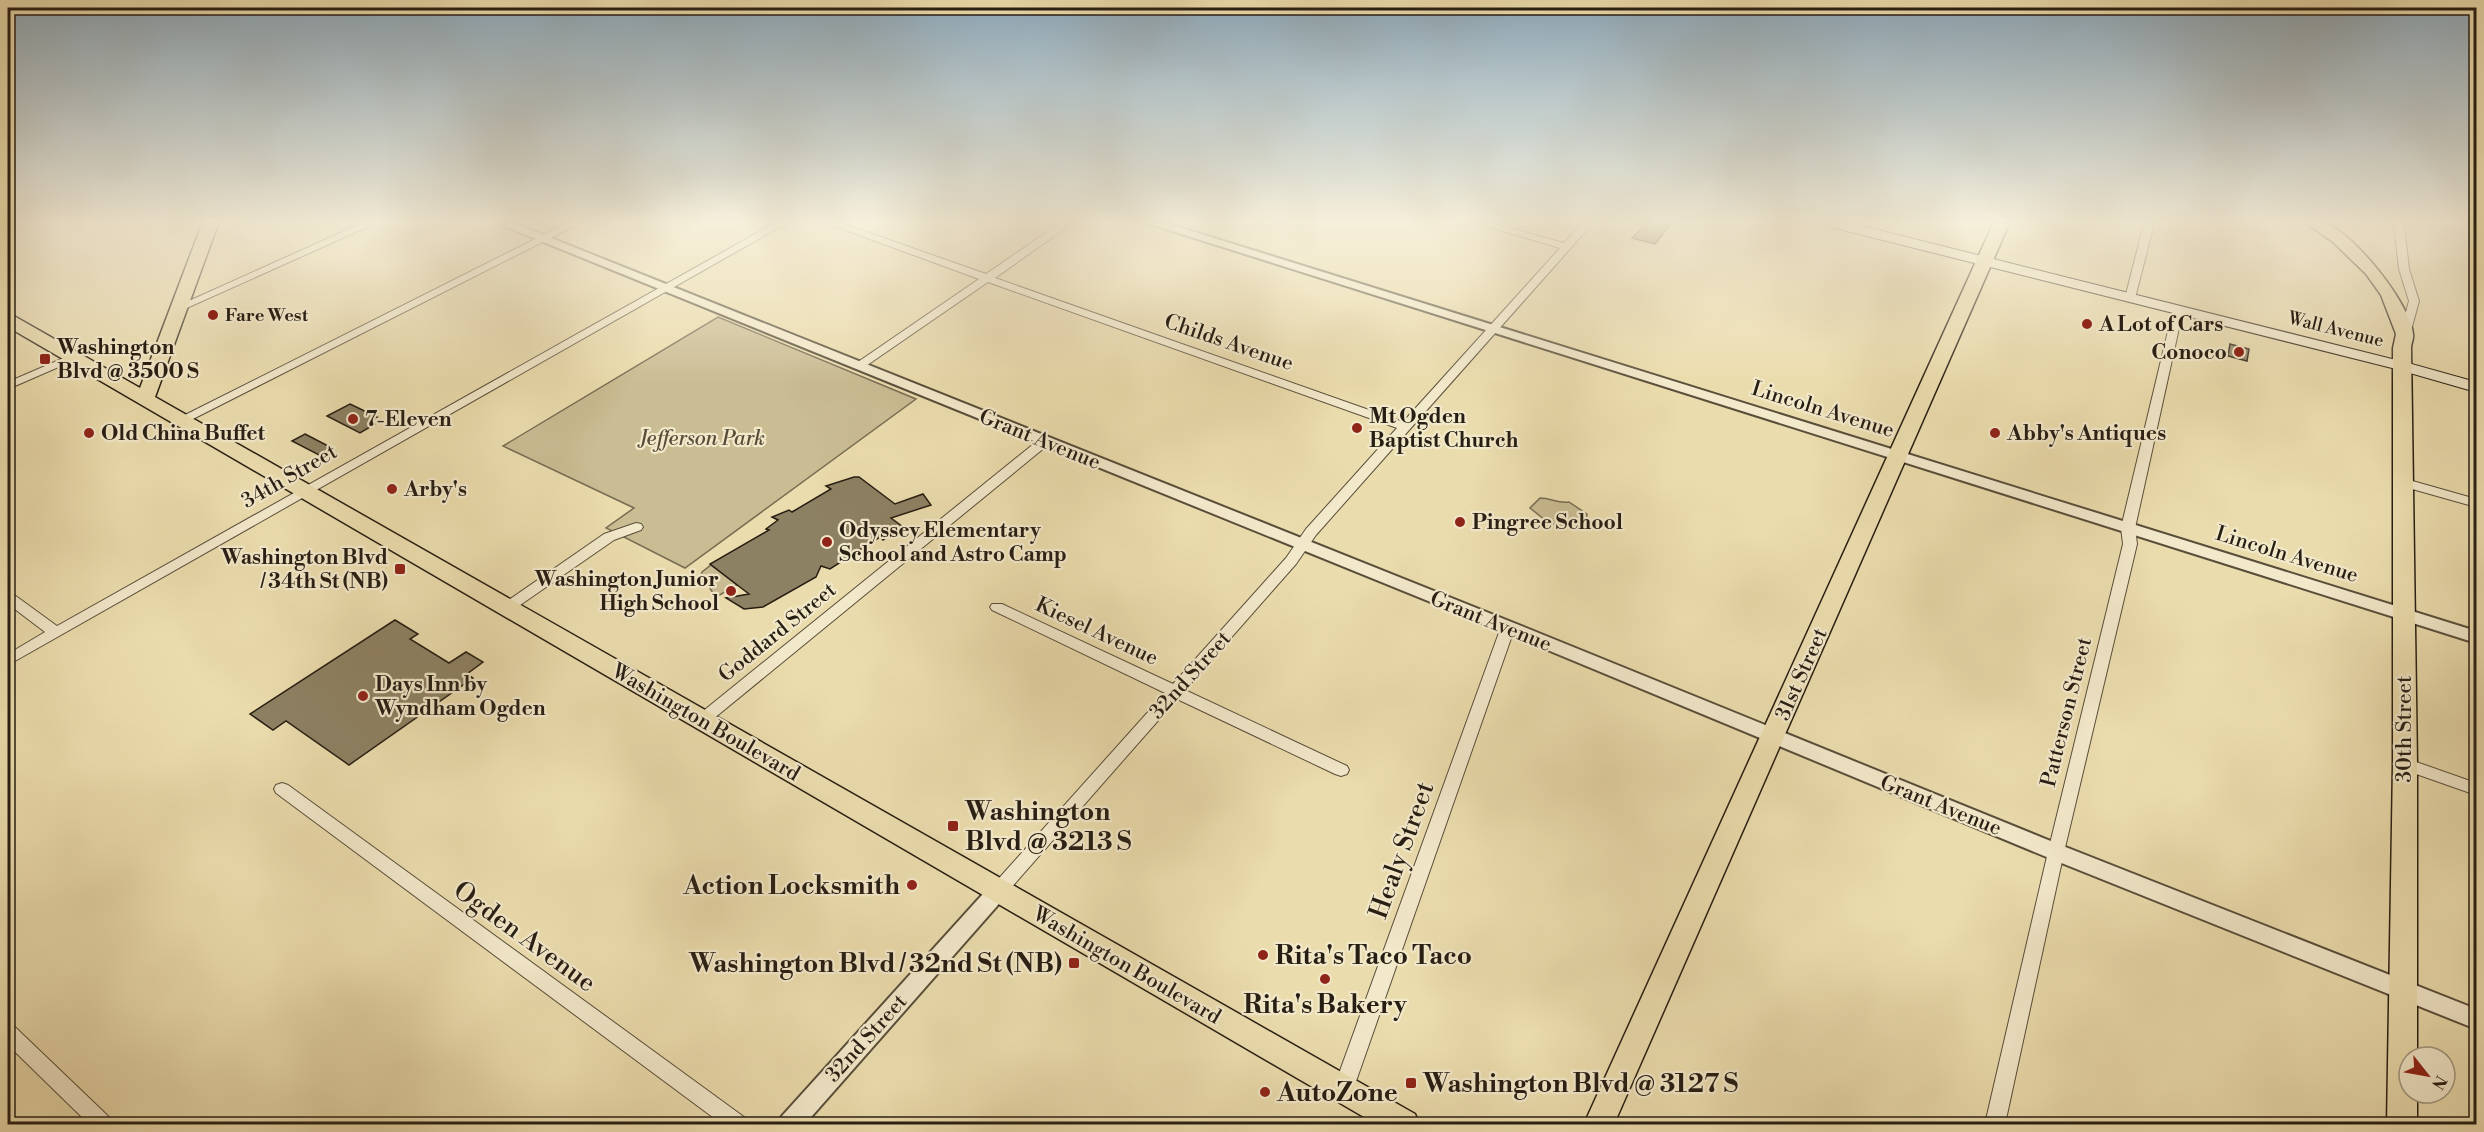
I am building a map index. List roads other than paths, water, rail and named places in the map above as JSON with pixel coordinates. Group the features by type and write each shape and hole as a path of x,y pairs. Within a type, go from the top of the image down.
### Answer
{"main road":[{"path":"145,400 189,277"},
{"name":"31st Street","path":"1599,1125 1979,277"},
{"name":"Wall Avenue","path":"2045,277 2402,366 2476,387"},
{"name":"30th Street","path":"2376,277 2389,295 2405,334 2402,348 2404,764 2402,1125"},
{"name":"Washington Boulevard","path":"8,320 1404,1125"}],"street":[{"path":"176,309 249,277"},
{"path":"181,420 467,277"},
{"name":"Grant Avenue","path":"636,277 1304,544 2056,852 2476,1019"},
{"name":"34th Street","path":"8,660 684,277"},
{"name":"Childs Avenue","path":"981,277 1406,427"},
{"path":"859,366 990,277"},
{"name":"Lincoln Avenue","path":"1326,277 2476,637"},
{"name":"32nd Street","path":"790,1125 1291,561 1311,532 1540,277"},
{"path":"2130,298 2135,277"},
{"name":"30th Street","path":"2405,334 2414,301 2406,277"},
{"name":"Patterson Street","path":"1995,1125 2056,852 2130,544 2128,528 2178,310"},
{"path":"8,386 73,357"},
{"name":"Goddard Street","path":"702,720 1045,441"},
{"path":"2402,482 2476,503"},
{"path":"508,607 609,537 636,527"},
{"path":"8,597 56,633"},
{"name":"Kiesel Avenue","path":"997,607 1341,770"},
{"name":"Healy Street","path":"1343,1090 1508,627"},
{"path":"2404,764 2476,789"},
{"name":"Ogden Avenue","path":"282,789 737,1125"},
{"path":"8,1033 102,1125"}],"place":[{"name":"Fare West","path":"213,315"},
{"name":"A Lot of Cars","path":"2087,324"},
{"name":"Conoco","path":"2239,352"},
{"name":"Washington Blvd @ 3500 S","path":"45,359"},
{"name":"7-Eleven","path":"353,419"},
{"name":"Mt Ogden Baptist Church","path":"1357,428"},
{"name":"Old China Buffet","path":"89,433"},
{"name":"Abby's Antiques","path":"1995,433"},
{"name":"Arby's","path":"392,489"},
{"name":"Pingree School","path":"1460,522"},
{"name":"Odyssey Elementary School and Astro Camp","path":"827,542"},
{"name":"Washington Blvd / 34th St (NB)","path":"400,569"},
{"name":"Washington Junior High School","path":"731,591"},
{"name":"Days Inn by Wyndham Ogden","path":"363,696"},
{"name":"Washington Blvd @ 3213 S","path":"953,826"},
{"name":"Action Locksmith","path":"912,885"},
{"name":"Rita's Taco Taco","path":"1263,955"},
{"name":"Washington Blvd / 32nd St (NB)","path":"1074,963"},
{"name":"Rita's Bakery","path":"1325,979"},
{"name":"Washington Blvd @ 3127 S","path":"1411,1083"},
{"name":"AutoZone","path":"1265,1092"}],"park label":[{"name":"Jefferson Park","path":"702,438"}]}
